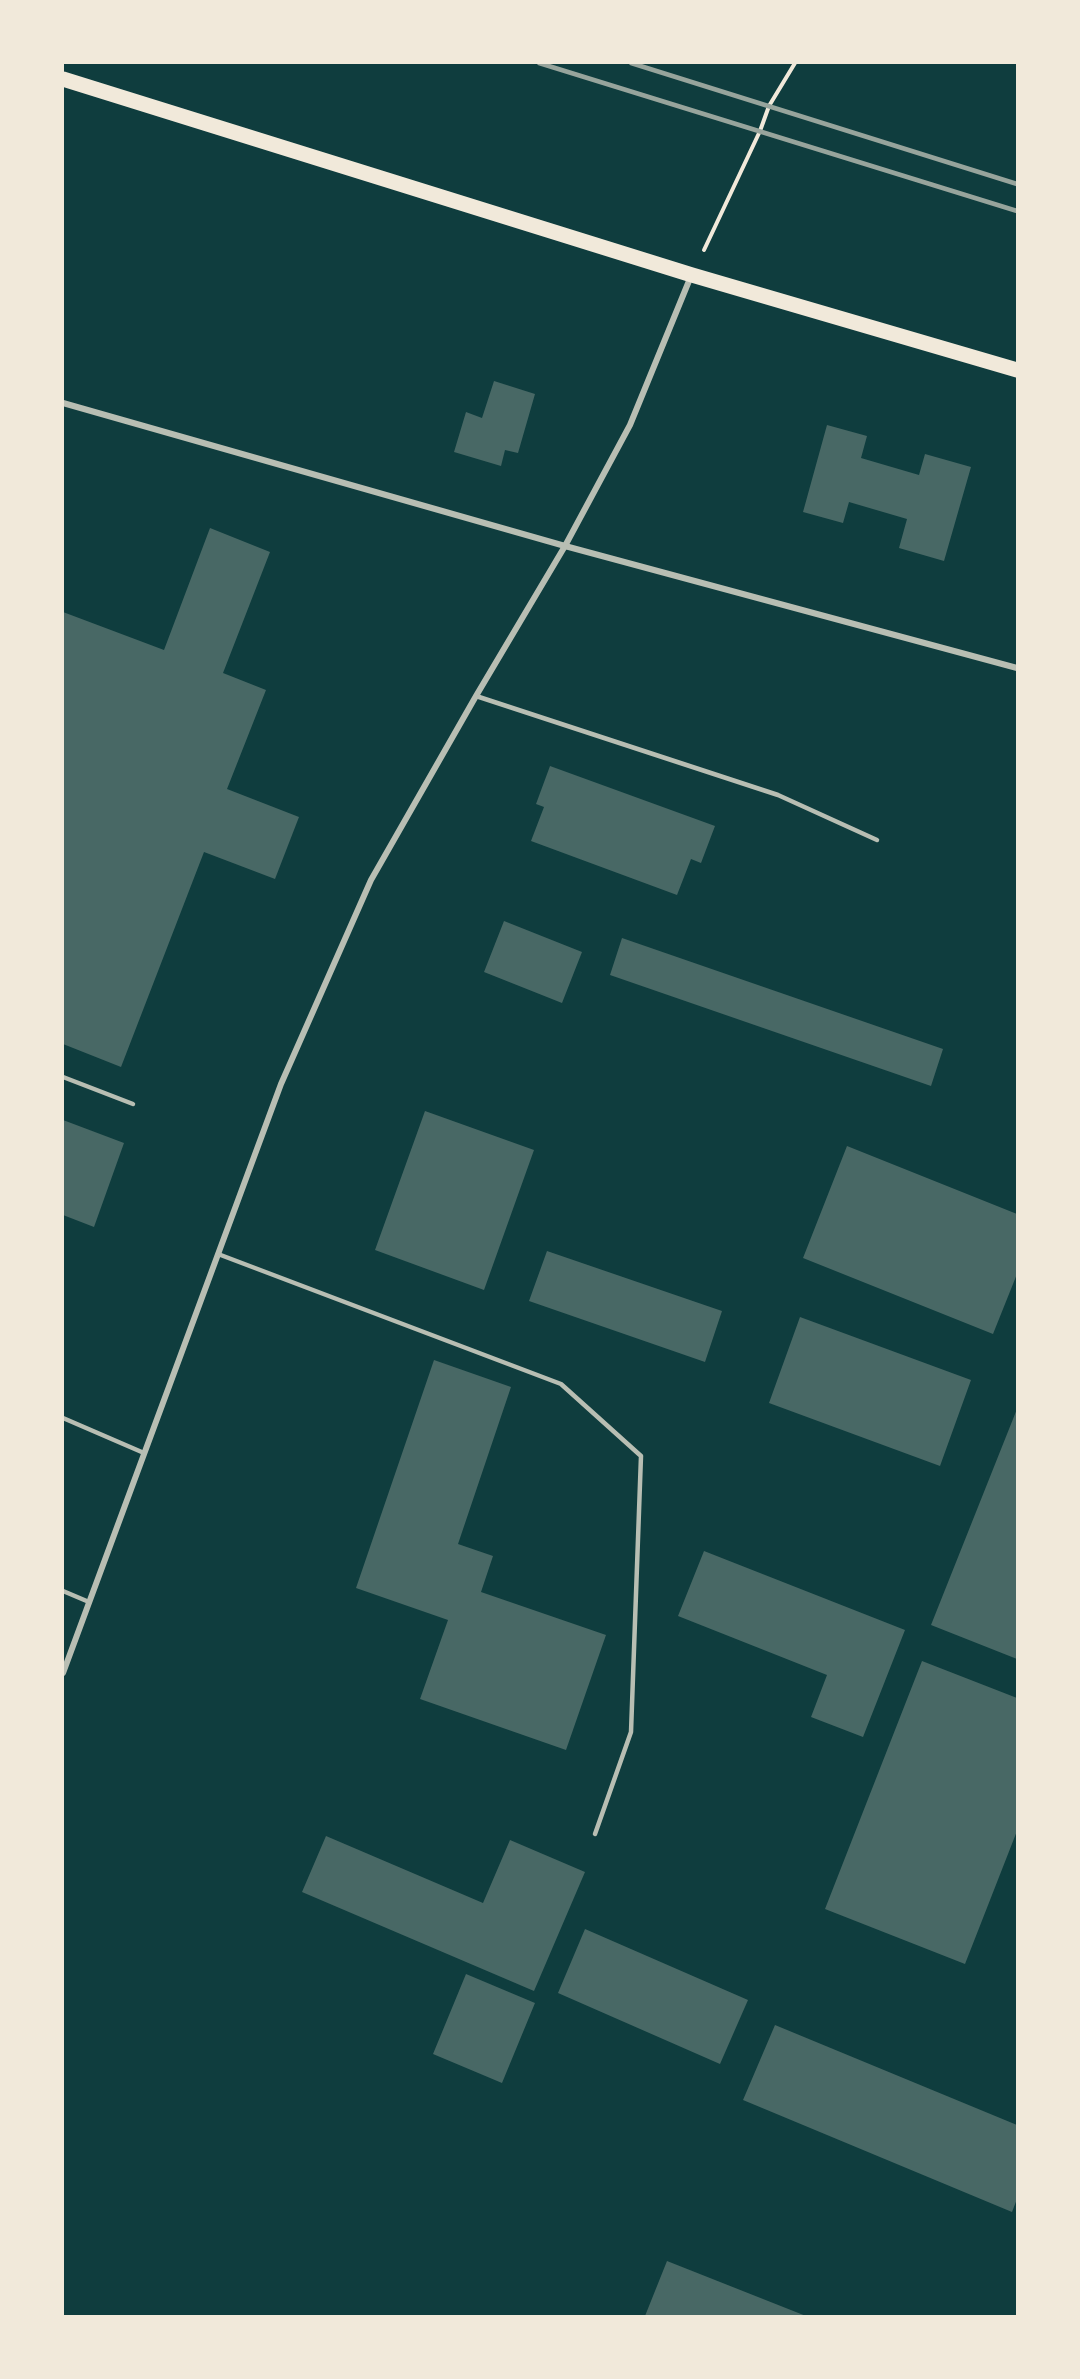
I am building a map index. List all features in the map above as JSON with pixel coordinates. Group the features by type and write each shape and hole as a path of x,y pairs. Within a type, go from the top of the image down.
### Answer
{"main road":[{"path":"63,79 692,275 1017,370"}],"street":[{"path":"63,1673 281,1084 371,880 565,546 630,425 692,275"},
{"path":"63,403 565,546 1017,669"}],"lane":[{"path":"476,696 778,795 877,840"},
{"path":"63,1077 133,1104"},
{"path":"218,1254 561,1384 641,1456 632,1732 595,1834"},
{"path":"63,1419 144,1453"},
{"path":"63,1591 89,1602"}],"path":[{"path":"692,275 760,131 769,106 795,63"}],"building":[{"path":"494,381 535,394 518,453 505,450 501,466 454,452 466,412 482,418"},
{"path":"827,425 867,436 861,458 919,475 925,454 971,467 944,561 899,548 907,519 849,502 843,523 803,512"},
{"path":"210,528 270,552 223,673 266,690 227,789 299,817 275,879 204,852 121,1067 63,1044 63,612 164,650"},
{"path":"550,766 715,826 701,863 691,859 677,895 531,841 544,807 536,804"},
{"path":"504,921 582,952 562,1003 484,972"},
{"path":"622,938 943,1049 931,1086 610,975"},
{"path":"425,1111 534,1150 484,1290 375,1250"},
{"path":"63,1120 124,1143 94,1227 63,1215"},
{"path":"847,1146 1017,1214 1017,1274 993,1334 803,1258"},
{"path":"547,1251 722,1311 705,1362 529,1301"},
{"path":"800,1317 971,1380 940,1466 769,1403"},
{"path":"434,1360 511,1387 458,1544 493,1556 481,1592 606,1635 566,1750 420,1699 448,1620 356,1588"},
{"path":"1017,1409 1017,1659 931,1625"},
{"path":"704,1551 905,1630 863,1737 811,1717 827,1675 678,1616"},
{"path":"922,1661 1017,1698 1017,1831 965,1964 825,1909"},
{"path":"326,1836 483,1903 510,1840 585,1872 534,1991 302,1892"},
{"path":"585,1929 748,2000 720,2064 558,1993"},
{"path":"466,1974 535,2003 502,2083 433,2054"},
{"path":"775,2025 1017,2125 1017,2199 1012,2212 743,2100"},
{"path":"667,2261 806,2316 645,2316"}],"railway":[{"path":"539,63 1017,211"},
{"path":"631,63 1017,184"}]}
